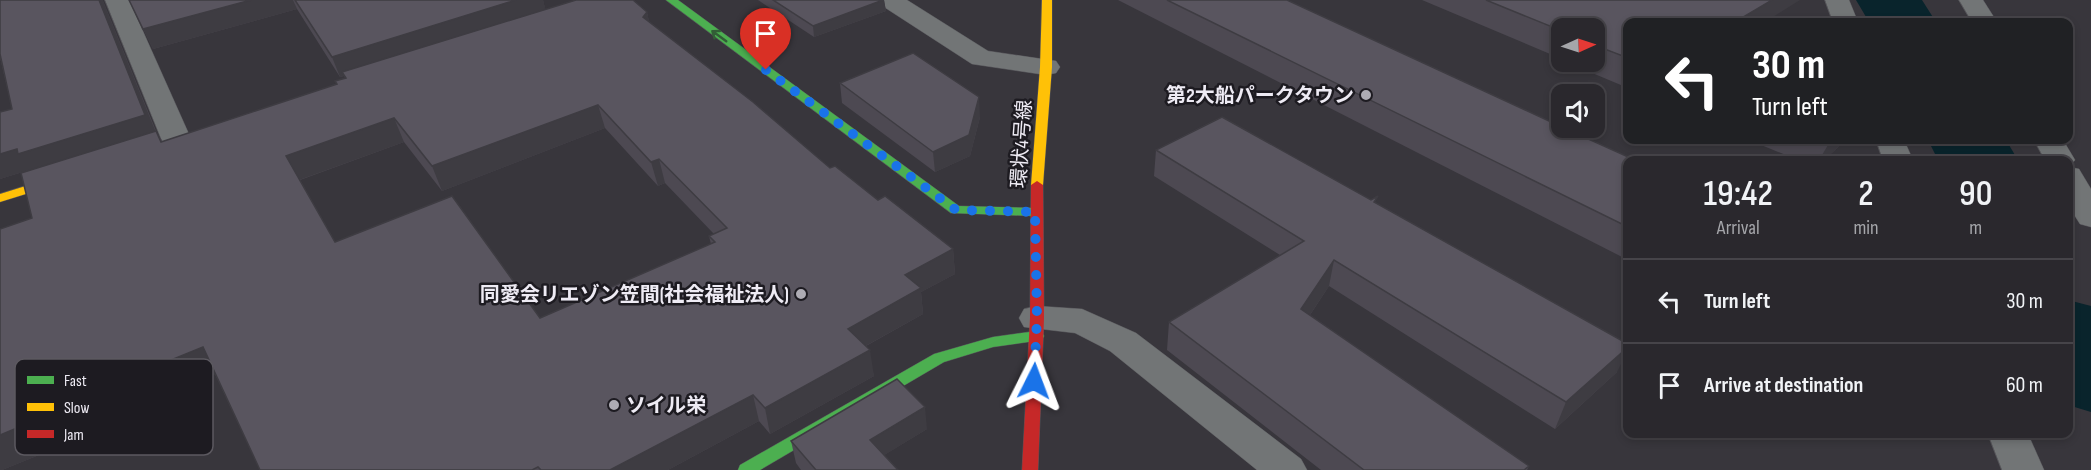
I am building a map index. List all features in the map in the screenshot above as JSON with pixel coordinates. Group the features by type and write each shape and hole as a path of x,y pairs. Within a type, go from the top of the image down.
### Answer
{"street":[{"path":"117,0 177,141"},
{"path":"671,0 956,210 1035,212"},
{"path":"890,0 981,58 1046,67"},
{"name":"環状4号線","path":"1030,470 1037,327 1035,212 1046,67 1047,0"},
{"path":"1837,0 1844,18"},
{"path":"1971,0 1982,18"},
{"path":"0,198 78,173"},
{"path":"2073,185 2091,217"},
{"path":"746,470 939,358 1037,327 1082,321 1123,342 1286,470"},
{"path":"2010,438 2023,470"}],"building":[{"path":"0,0 99,0 145,115 18,154 17,149 0,154 0,112 12,109 0,54"},
{"path":"129,0 251,0 143,29"},
{"path":"295,0 516,0 332,57"},
{"path":"576,0 633,0 647,12 643,17 753,102 830,168 835,166 878,200 885,196 953,249 905,275 921,288 848,329 870,350 765,408 753,395 610,470 541,470 538,467 532,470 260,470 213,369 213,359 209,359 203,347 173,359 15,359 15,429 0,435 0,229 32,218 21,173 156,131 161,142 337,84 335,81 346,78 342,72","holes":["598,105 651,162 659,159 727,228 709,236 715,242 540,318 452,196 335,242 286,156 394,118 432,166"]},
{"path":"773,0 883,0 813,26"},
{"path":"1167,0 1287,0 1551,122 1551,138 1586,138 1626,156 1623,156 1623,225"},
{"path":"1486,0 1772,0 1742,18 1623,18 1623,56 1605,49 1605,18 1551,18 1551,27"},
{"path":"913,53 979,97 969,135 933,152 840,83"},
{"path":"1222,117 1371,200 1378,196 1374,202 1623,341 1623,351 1566,402 1334,260 1301,309 1529,466 1524,470 1364,470 1169,322 1304,241 1156,150"},
{"path":"897,379 925,407 870,440 898,470 816,470 791,441"}],"waterway":[{"path":"1889,0 1900,18"},
{"path":"1969,144 1976,156"},
{"path":"2073,342 2091,376"}],"traffic: fast":[{"path":"671,0 956,210 1035,212"},
{"path":"746,470 939,358 993,342 1037,336"}],"traffic: slow":[{"path":"1037,185 1046,67 1047,0"},
{"path":"0,198 67,177"}],"traffic: jam":[{"path":"1030,470 1037,318 1037,185"}],"place":[{"name":"第2大船パークタウン","path":"1366,95"},
{"name":"同愛会リエゾン笠間(社会福祉法人)","path":"801,294"},
{"name":"ソイル栄","path":"614,405"}],"route":[{"path":"766,70 956,210 1035,212 1037,318 1034,381"}]}
